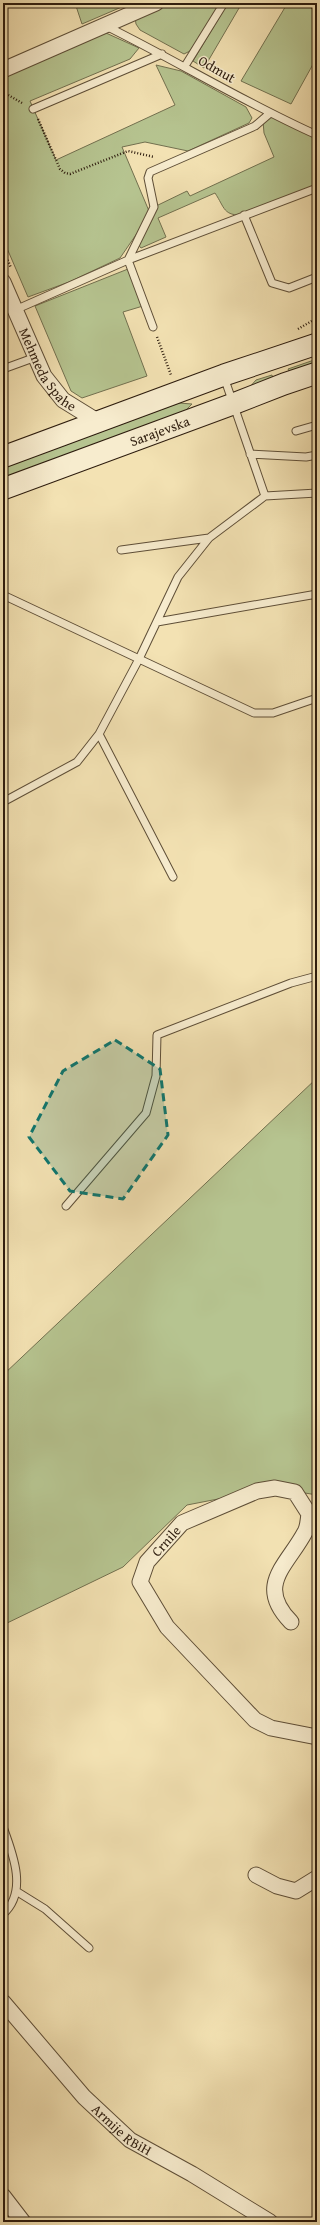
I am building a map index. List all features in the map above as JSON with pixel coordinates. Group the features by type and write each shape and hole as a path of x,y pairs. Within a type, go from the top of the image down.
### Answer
{"main road":[{"path":"3,457 224,375 317,344"},
{"name":"Sarajevska","path":"3,489 317,373"}],"street":[{"path":"3,70 156,3"},
{"name":"Mehmeda Spahe","path":"7,286 15,310 44,376 63,400 97,421"},
{"name":"Crnile","path":"291,1622 279,1610 274,1592 277,1574 306,1531 309,1514 295,1492 275,1488 257,1491 182,1523 147,1562 140,1582 167,1627 255,1720 271,1728 317,1737"},
{"path":"256,1875 277,1886 296,1891 312,1883 317,1878"},
{"name":"Armije RBiH","path":"3,2002 84,2097 130,2140 192,2174 270,2222"},
{"path":"3,2196 23,2222"}],"lane":[{"path":"185,66 224,3"},
{"name":"Odmut","path":"104,25 185,66 269,114 317,135"},
{"path":"33,109 162,54"},
{"path":"153,327 128,260 154,207 148,178 150,172 255,126 269,114"},
{"path":"15,310 128,260 317,188"},
{"path":"244,215 272,283 289,288 317,277"},
{"path":"3,369 36,356"},
{"path":"224,375 264,496"},
{"path":"296,431 317,425"},
{"path":"250,454 306,457 317,455"},
{"path":"3,802 77,762 99,734 139,660 178,577 209,538 264,496 317,494"},
{"path":"120,550 209,538"},
{"path":"3,595 254,713 273,713 317,698"},
{"path":"157,622 317,595"},
{"path":"99,734 173,877"},
{"path":"66,1206 146,1113 156,1076 157,1035 202,1016 291,983 317,976"},
{"path":"3,1827 15,1865 16,1891 11,1907 3,1914"},
{"path":"16,1891 45,1909 89,1948"}],"path":[{"path":"3,92 33,109 60,169 65,173 70,174 128,151 157,157 168,164"},
{"path":"3,249 7,286"},
{"path":"296,330 317,318"},
{"path":"159,342 172,379"}],"highlighted area":[{"path":"115,1040 160,1069 168,1135 123,1199 70,1191 29,1137 63,1071"}],"green space":[{"path":"75,3 131,3 82,24"},
{"path":"164,3 221,3 190,51 184,54 140,30 136,24 135,17"},
{"path":"228,3 242,3 204,68 193,61"},
{"path":"285,3 307,3 317,15 317,57 291,104 241,81 287,4"},
{"path":"106,33 139,48 130,59 30,101 56,160 175,105 156,65 181,71 246,107 252,118 249,123 188,151 145,142 122,147 149,211 142,226 120,258 69,282 28,297 3,239 3,78"},
{"path":"269,114 317,135 317,188 244,215 232,214 225,210 215,193 158,218 166,237 141,248 137,243 154,207 187,191 190,196 274,157 264,133 263,121"},
{"path":"128,269 143,306 123,312 147,376 82,398 71,391 35,306"},
{"path":"317,359 317,365 290,373 288,369"},
{"path":"272,375 273,379 247,390 256,380"},
{"path":"179,403 192,404 183,413 3,480 3,468"},
{"path":"317,1078 317,1495 275,1488 187,1505 123,1567 3,1625 3,1375"}]}
